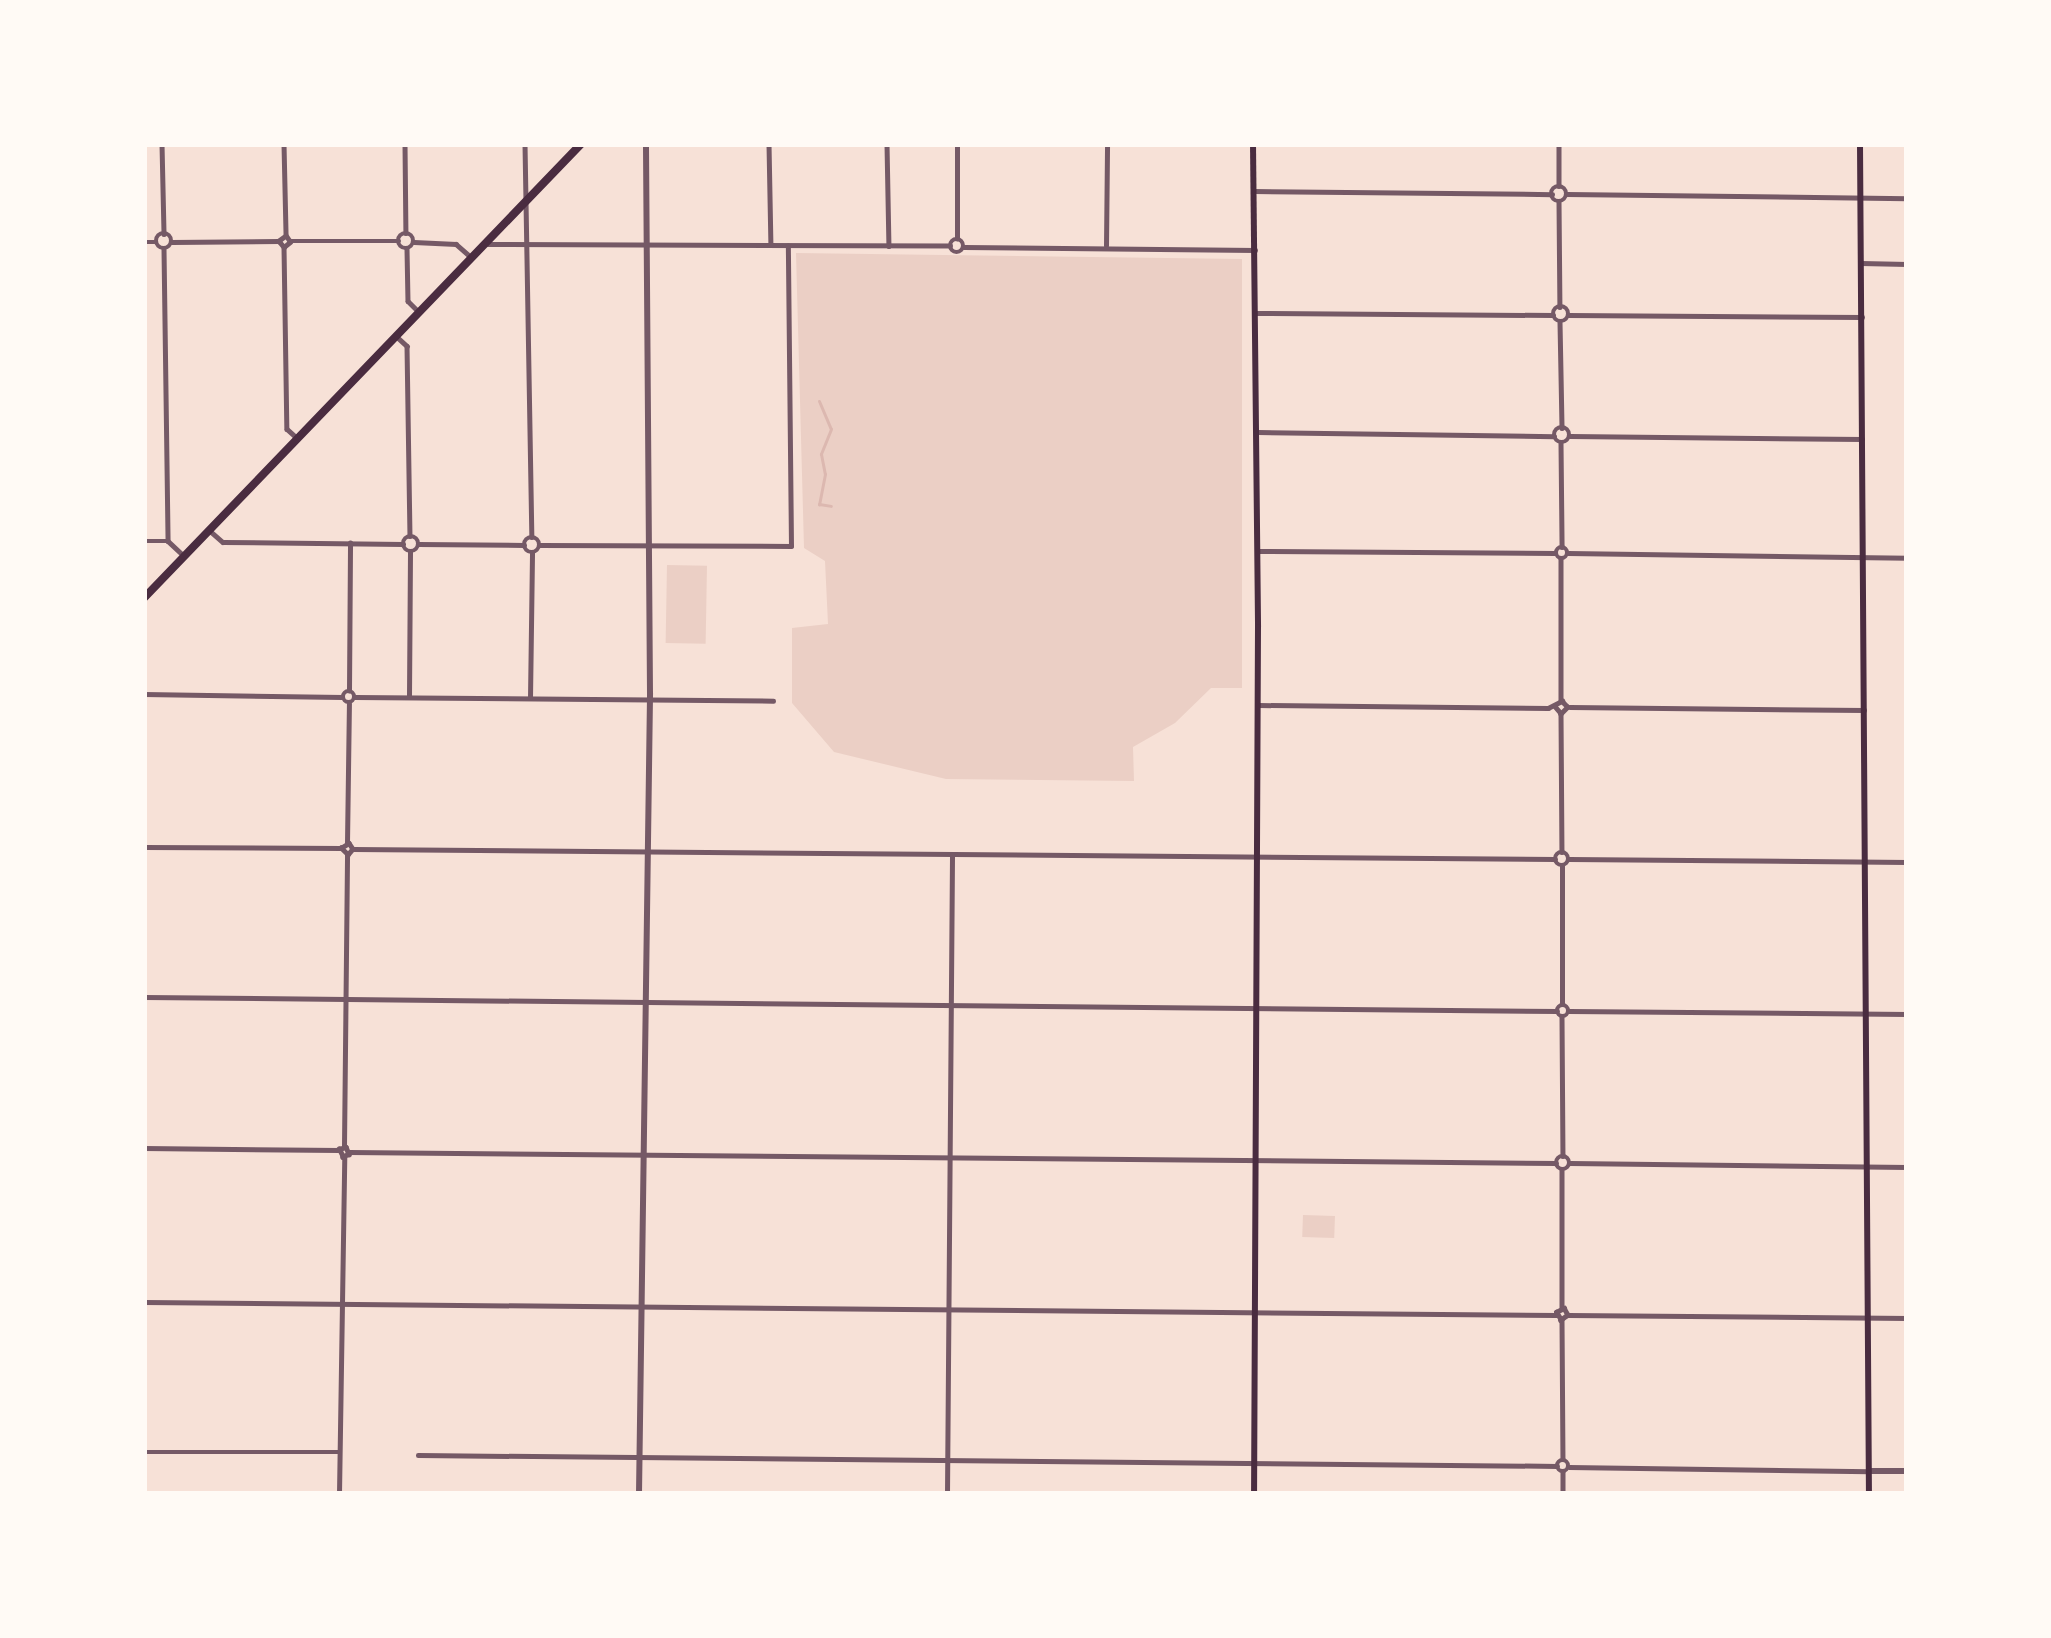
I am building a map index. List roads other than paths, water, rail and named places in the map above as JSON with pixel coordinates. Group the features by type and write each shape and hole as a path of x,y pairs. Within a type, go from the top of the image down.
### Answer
{"main road":[{"path":"144,598 580,144"},
{"path":"1253,144 1258,432 1254,1494"},
{"path":"1860,144 1869,1494"}],"street":[{"path":"162,144 164,234 172,242"},
{"path":"284,144 286,428 297,438"},
{"path":"405,144 406,233 414,242"},
{"path":"525,144 532,536 540,545"},
{"path":"639,1494 650,699 646,144"},
{"path":"770,144 771,245"},
{"path":"887,144 889,246"},
{"path":"957,144 957,239 964,247"},
{"path":"1106,249 1107,144"},
{"path":"1552,194 1559,186 1559,144"},
{"path":"1559,186 1567,194"},
{"path":"1254,191 1552,194 1558,201 1560,307 1553,315"},
{"path":"1558,201 1567,194 1907,198"},
{"path":"164,249 172,242 399,241 406,233"},
{"path":"156,242 164,234"},
{"path":"484,244 950,246 957,239"},
{"path":"399,241 406,249 408,301 419,312"},
{"path":"144,242 156,242 164,249 168,541"},
{"path":"406,249 414,242 456,244 472,258"},
{"path":"530,698 532,553 540,545 791,545 788,246"},
{"path":"950,246 955,253 964,247 1255,250"},
{"path":"1861,263 1907,264"},
{"path":"1560,307 1568,315"},
{"path":"1256,313 1553,315 1560,322 1562,428 1570,436"},
{"path":"1560,322 1568,315 1862,316"},
{"path":"396,336 406,346 410,536 403,544"},
{"path":"1554,436 1562,428"},
{"path":"1258,432 1554,436 1561,443 1558,704 1562,852 1569,859 1907,862"},
{"path":"1561,443 1570,436 1862,439"},
{"path":"209,530 223,542 403,544 410,551 409,697"},
{"path":"410,536 418,544"},
{"path":"524,545 532,536"},
{"path":"144,541 168,541 184,556"},
{"path":"350,543 349,691 355,697 773,701"},
{"path":"410,551 418,544 524,545 532,553"},
{"path":"1562,547 1568,553"},
{"path":"1258,551 1907,558"},
{"path":"144,694 342,697 349,691"},
{"path":"342,697 349,704"},
{"path":"339,1494 349,704 355,697"},
{"path":"1258,705 1864,710"},
{"path":"1561,713 1568,707"},
{"path":"144,847 1555,859 1562,866 1559,1014 1563,1156 1570,1163"},
{"path":"1555,859 1562,852"},
{"path":"947,1494 952,855"},
{"path":"1562,866 1569,859"},
{"path":"144,998 1907,1014"},
{"path":"1562,1004 1569,1011"},
{"path":"144,1148 1556,1163 1562,1169 1563,1494"},
{"path":"1556,1163 1563,1156"},
{"path":"1562,1169 1570,1163 1907,1167"},
{"path":"144,1302 1907,1318"},
{"path":"144,1452 340,1452"},
{"path":"418,1455 1907,1471"}],"waterway":[{"path":"819,401 831,429 821,454 825,474 819,504 831,506"}]}
